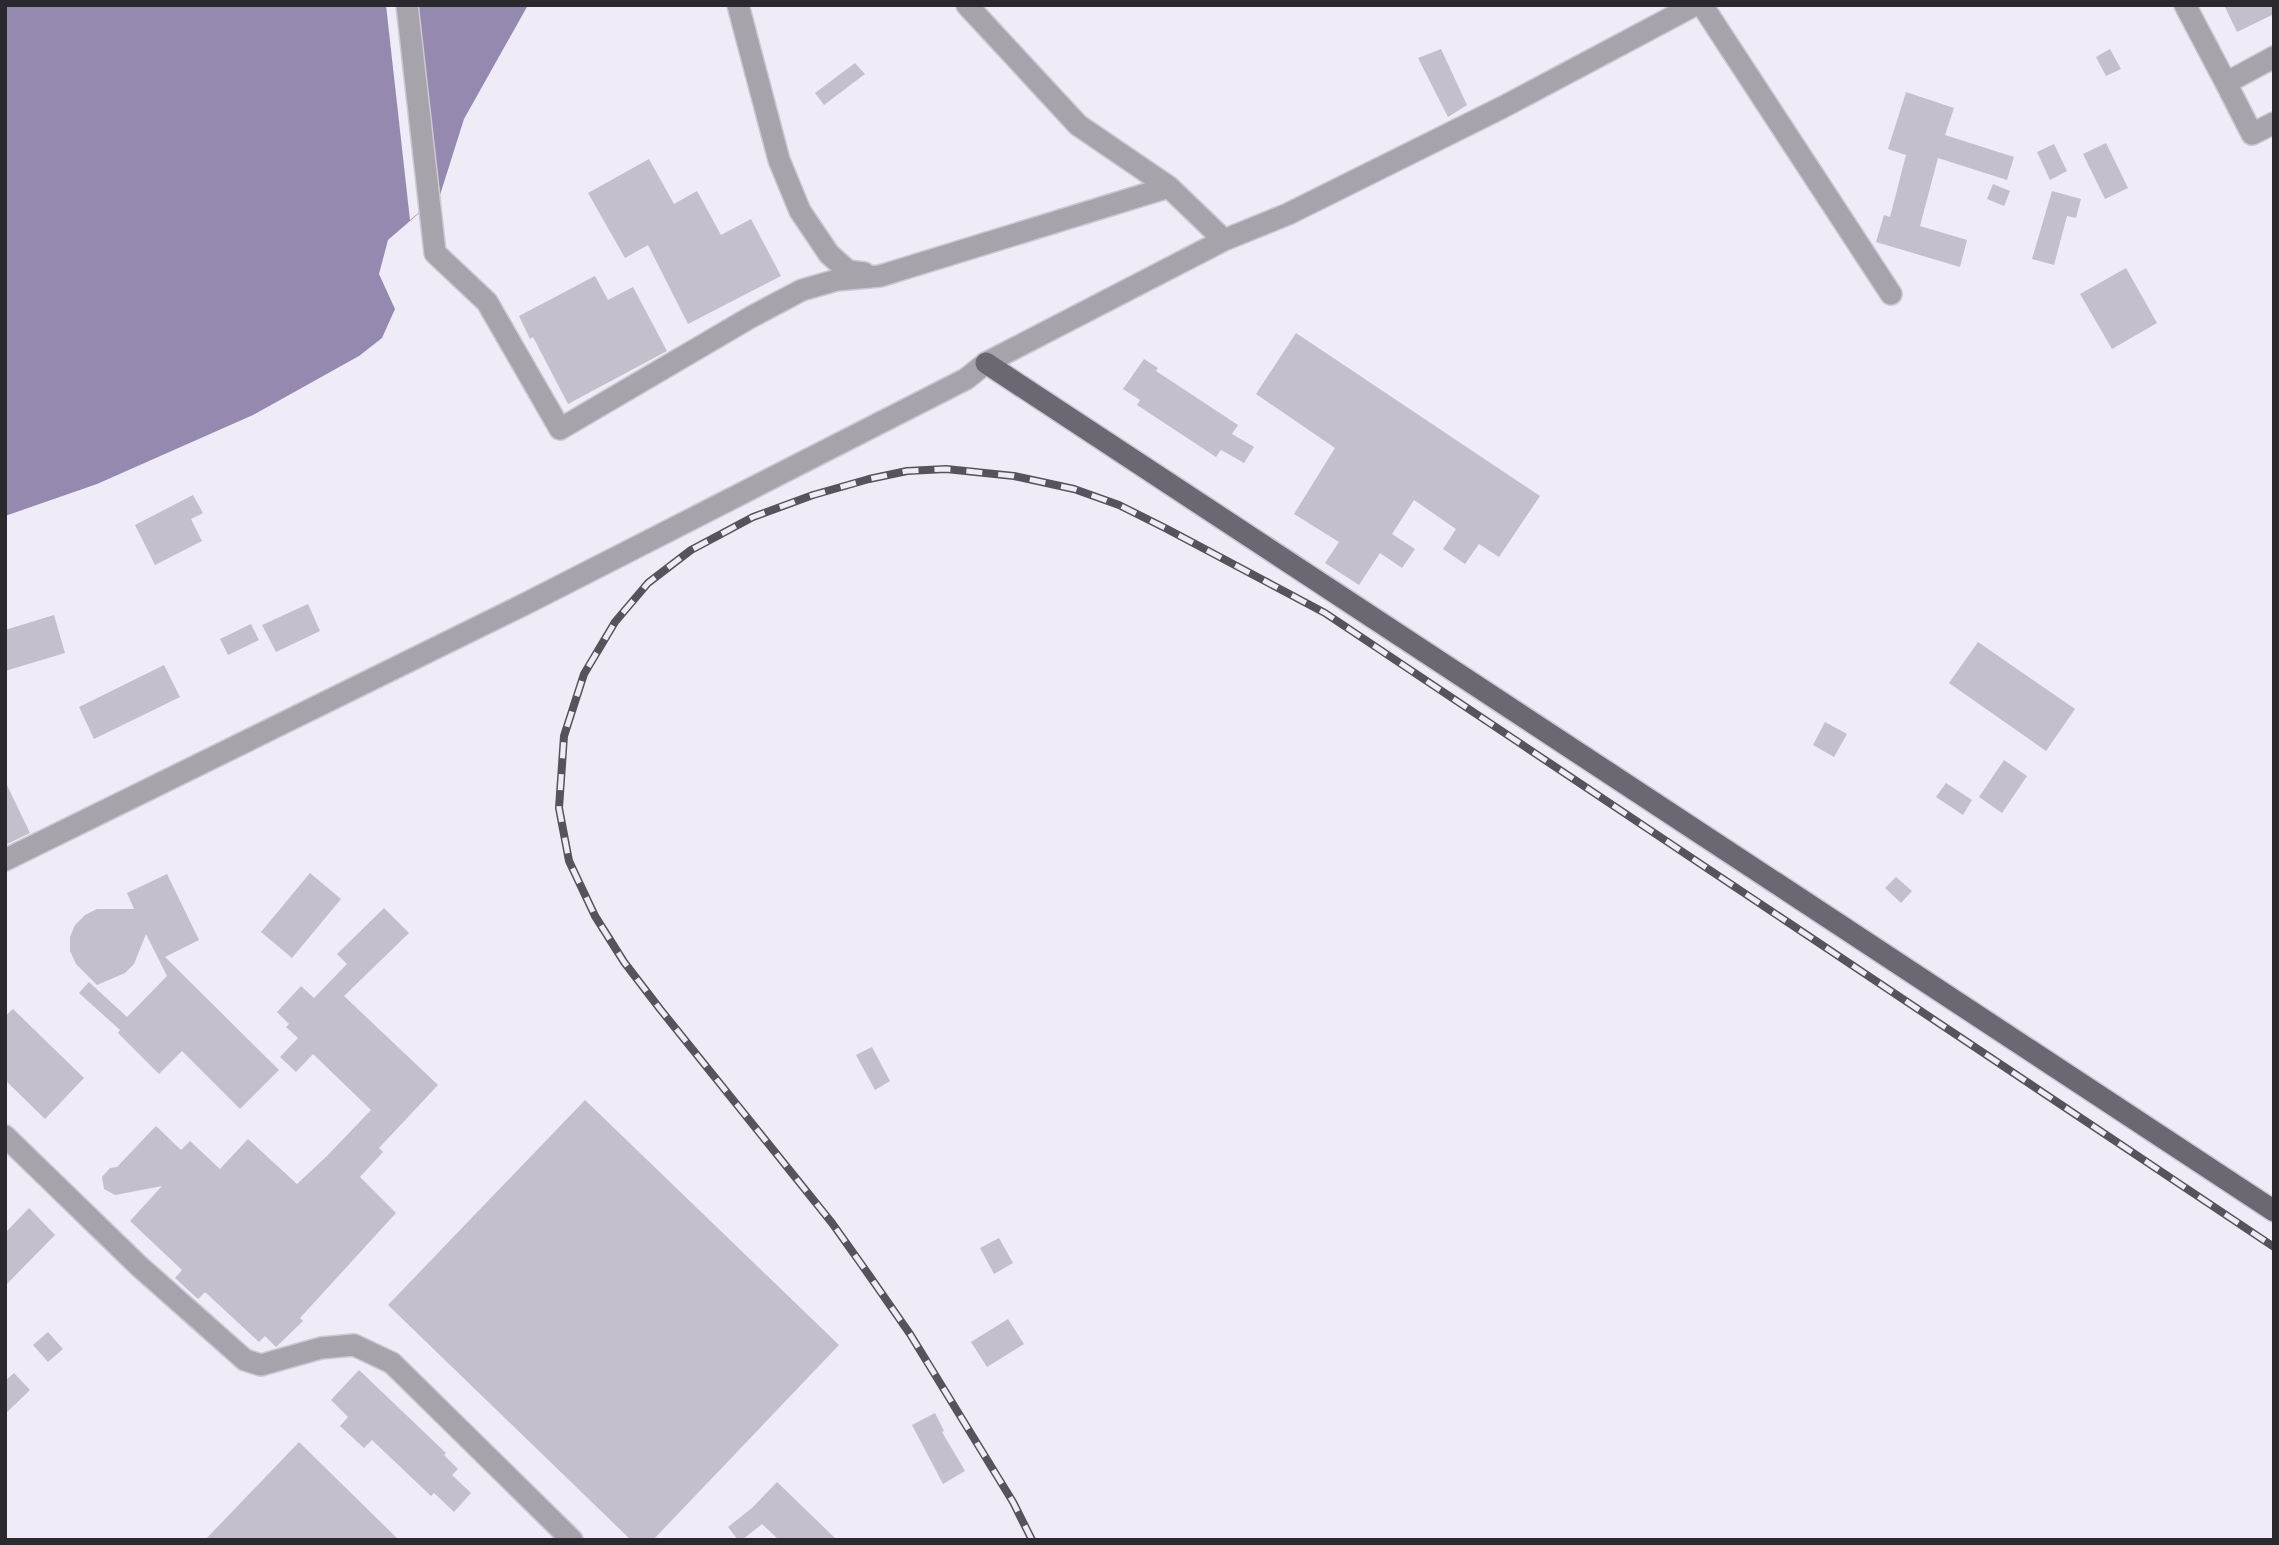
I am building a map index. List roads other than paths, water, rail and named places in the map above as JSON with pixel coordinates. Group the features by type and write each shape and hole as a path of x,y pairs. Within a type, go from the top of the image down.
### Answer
{"main road":[{"path":"986,363 2274,1211"}],"street":[{"path":"407,5 435,254 487,302 560,429 802,290 837,280 880,276 1169,187"},
{"path":"738,5 779,160 800,211 829,254 848,271 880,276"},
{"path":"967,5 1078,125 1169,187 1224,240"},
{"path":"5,860 525,604 966,379 986,363 1224,240 1288,214 1492,113 1695,5"},
{"path":"1702,5 1891,294"},
{"path":"2185,5 2252,134 2274,123"},
{"path":"2226,83 2274,57"},
{"path":"5,1136 139,1266 245,1360 261,1365 321,1348 354,1345 392,1363 572,1540"}],"railway":[{"path":"1032,1540 1013,1502 910,1334 864,1268 832,1223 624,962 595,916 569,861 559,808 564,736 584,674 615,622 648,583 691,550 753,517 813,495 869,479 907,471 946,469 1014,476 1074,489 1119,505 1325,613 2274,1247"}]}
